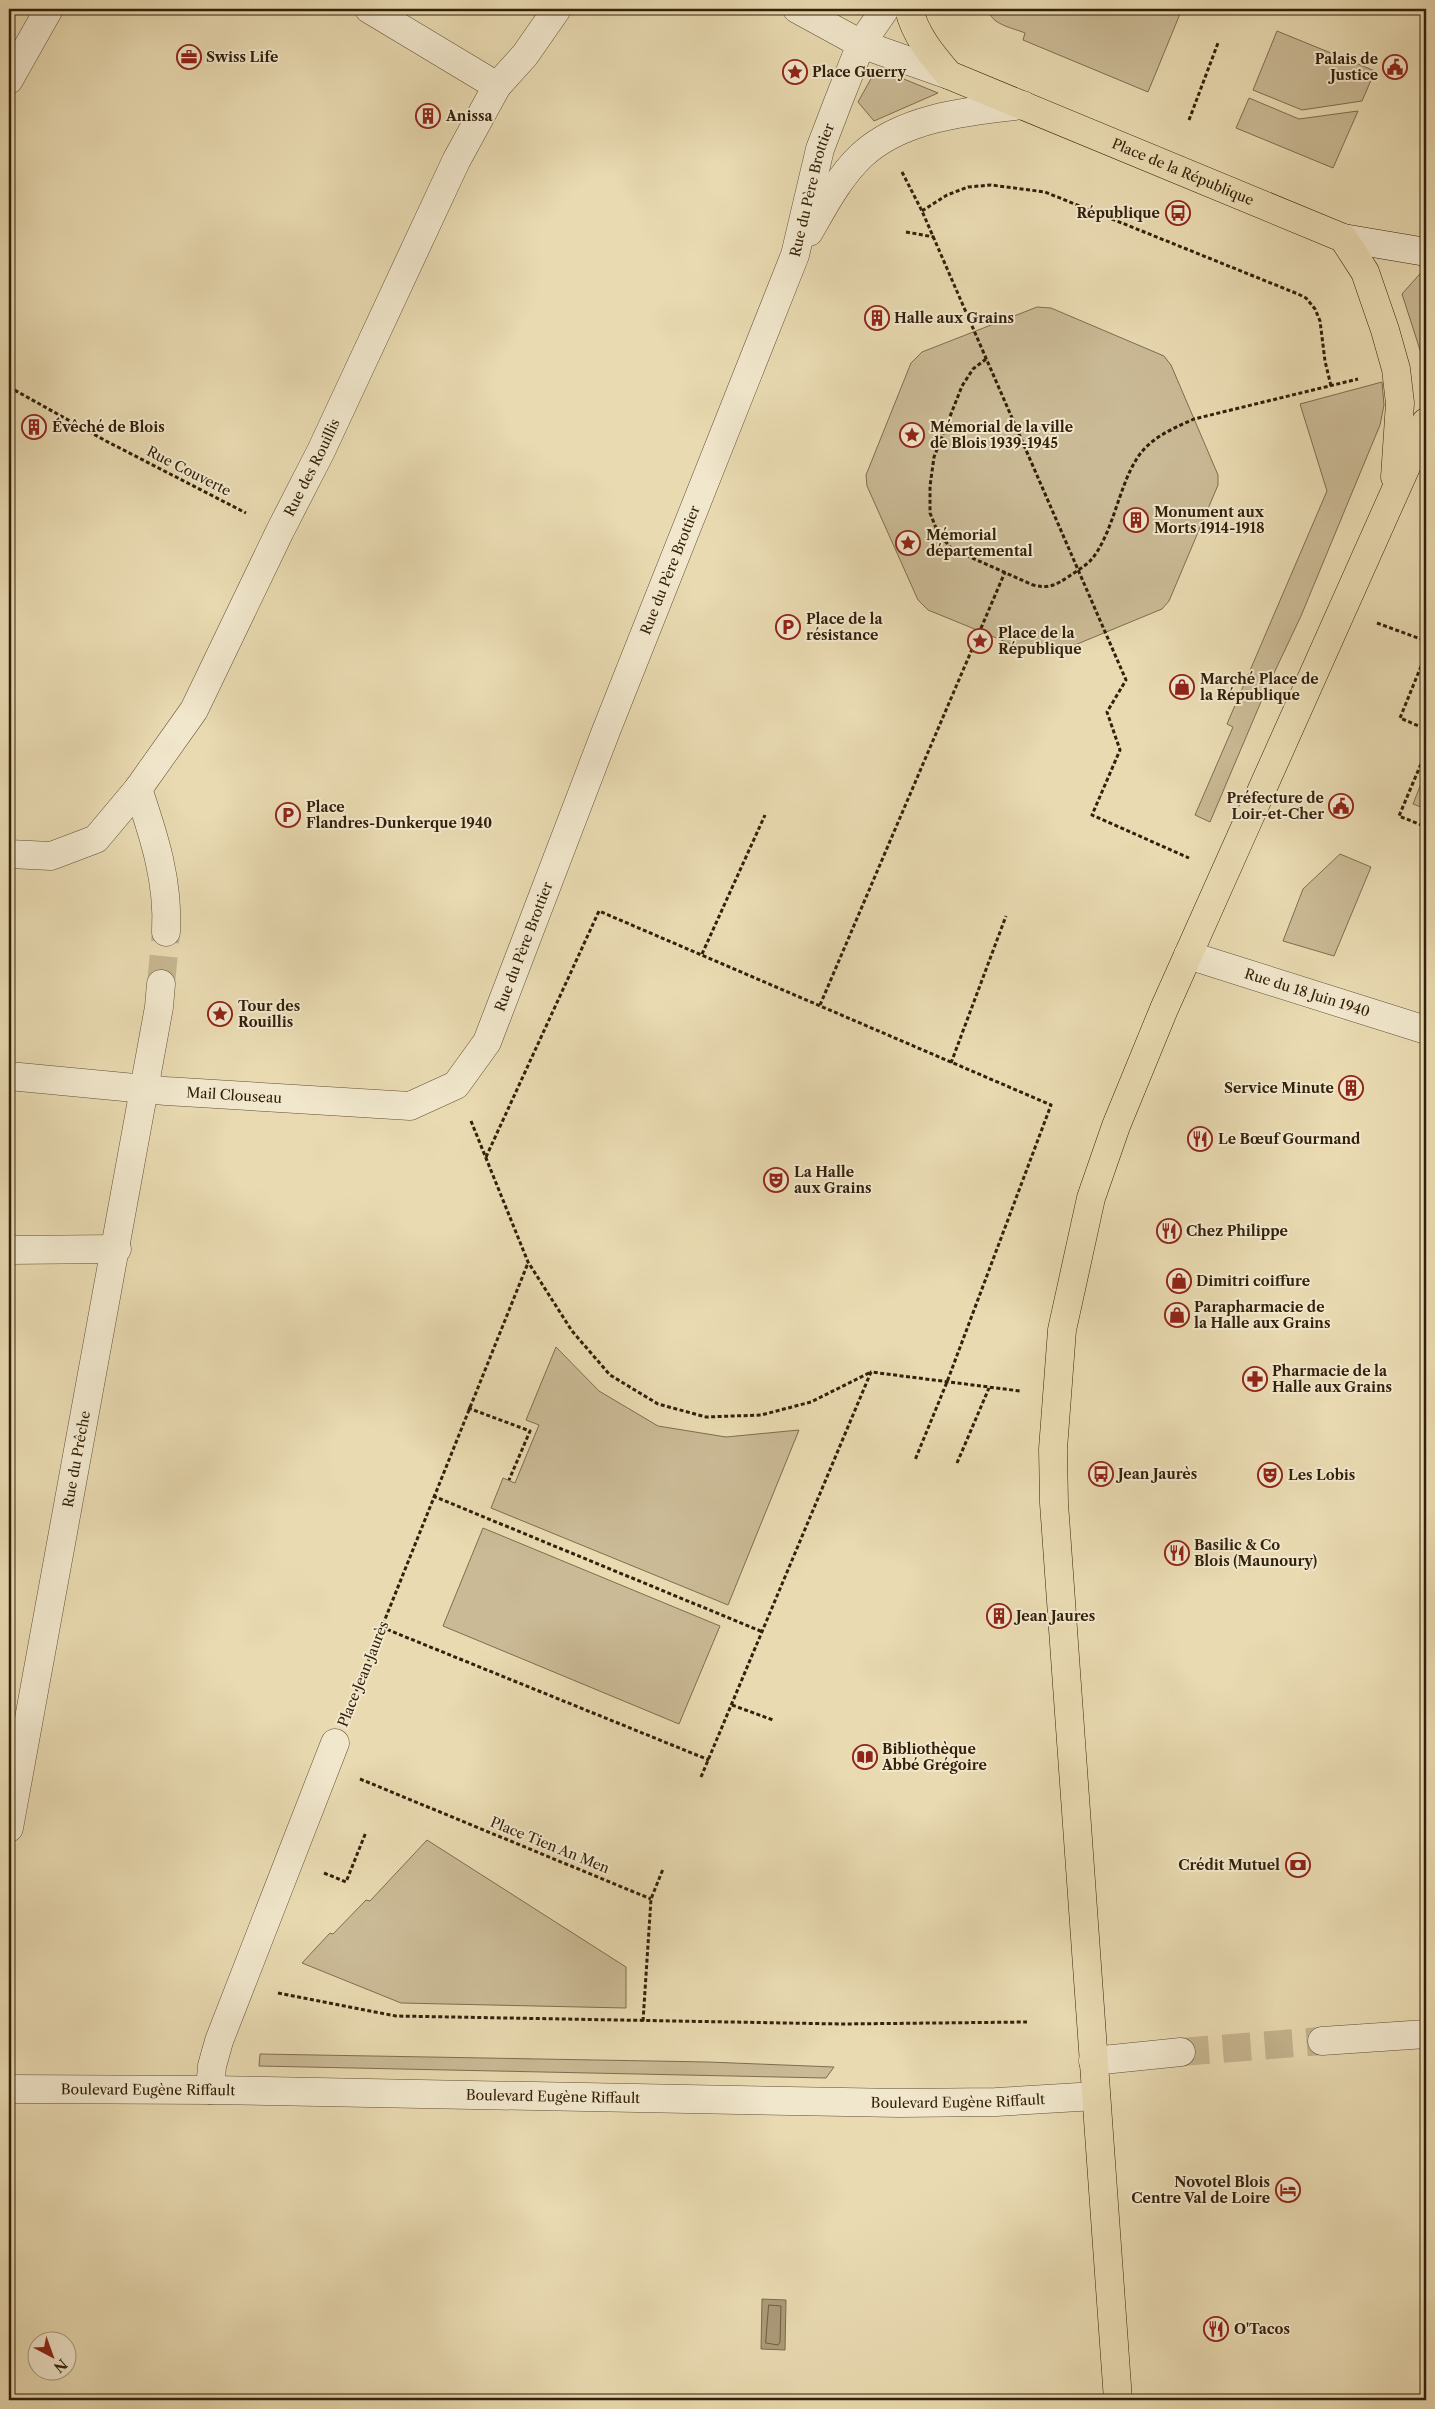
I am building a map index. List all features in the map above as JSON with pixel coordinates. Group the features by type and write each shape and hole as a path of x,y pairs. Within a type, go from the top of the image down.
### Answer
{"main road":[{"path":"909,9 916,29 926,46 949,75"},
{"name":"Place de la République","path":"949,75 1343,238"},
{"path":"1343,238 1365,272 1396,369 1400,403 1395,493"},
{"path":"1118,2400 1054,1503 1053,1449 1062,1330 1091,1198 1116,1126 1188,955 1426,422"}],"street":[{"path":"9,80 49,9"},
{"path":"369,9 497,86"},
{"name":"Rue des Rouillis","path":"9,854 51,856 96,840 138,789 194,710 280,531 321,451 456,161 497,86 525,55 557,9"},
{"path":"797,9 861,44"},
{"name":"Rue du Père Brottier","path":"456,1085 486,1042 795,254 820,149 861,44 885,9"},
{"name":"Place de la République","path":"861,44 949,75"},
{"name":"Place de la République","path":"795,254 838,183 860,157 881,140 919,124 971,111 1024,105"},
{"name":"Place de la République","path":"1343,238 1426,252"},
{"path":"138,789 158,848 168,910 166,932"},
{"name":"Rue du 18 Juin 1940","path":"1188,955 1426,1030"},
{"path":"145,1089 161,984"},
{"name":"Mail Clouseau","path":"9,1076 145,1089 410,1106 456,1085"},
{"name":"Rue du Prêche","path":"9,1828 145,1089"},
{"path":"9,1250 117,1249"},
{"path":"210,2090 212,2066 219,2041 331,1754"},
{"path":"1322,2041 1426,2034"},
{"path":"1093,2061 1181,2052"},
{"name":"Boulevard Eugène Riffault","path":"9,2088 899,2103 996,2102 1096,2096"}],"path":[{"path":"1189,120 1218,43"},
{"path":"901,170 934,237 1126,680 1107,712 1120,750 1092,815 1189,858"},
{"path":"922,211 947,195 968,187 991,185 1045,192 1298,294 1306,298 1315,309 1320,321 1324,361 1330,386"},
{"path":"906,232 934,237"},
{"path":"986,359 973,369 962,386 940,439 934,457 930,512 938,533 952,549 1033,585 1046,588 1057,584 1090,561 1100,547 1128,475 1136,459 1150,442 1194,419 1364,378"},
{"name":"Rue Couverte","path":"9,387 106,441 280,531"},
{"path":"820,1005 1005,572"},
{"path":"1370,620 1426,640"},
{"path":"1426,654 1400,718 1426,729"},
{"path":"1426,752 1399,816 1426,827"},
{"path":"702,954 765,815"},
{"path":"486,1157 599,911 1051,1105 947,1382 915,1460"},
{"path":"951,1063 1006,916"},
{"path":"456,1085 528,1262 572,1331 610,1375 658,1404 706,1417 760,1416 811,1402 871,1372 1023,1392"},
{"name":"Place Jean Jaurès","path":"331,1754 528,1262"},
{"path":"701,1777 871,1372"},
{"path":"957,1463 989,1388"},
{"path":"468,1408 530,1431 509,1480"},
{"path":"433,1496 763,1632"},
{"path":"381,1627 709,1760"},
{"path":"732,1705 773,1720"},
{"name":"Place Tien An Men","path":"331,1754 651,1899"},
{"path":"351,1871 366,1832"},
{"path":"642,2021 651,1899 663,1870"},
{"path":"241,1985 396,2016 842,2024 1028,2022"}],"shaded area":[{"path":"989,9 1182,9 1148,92 1023,40 1025,33 997,22 990,14"},
{"path":"1277,31 1375,71 1362,101 1302,110 1253,90"},
{"path":"877,68 938,93 874,121 858,102"},
{"path":"1249,98 1299,119 1358,111 1333,168 1236,128"},
{"path":"1426,267 1426,352 1421,353 1402,294"},
{"path":"1037,307 1051,308 1164,356 1171,365 1218,475 1218,485 1169,601 1162,609 1053,654 1038,655 928,610 918,600 867,486 866,475 911,363 922,352"},
{"path":"1382,382 1384,405 1380,425 1301,616 1266,690 1210,822 1195,815 1233,727 1227,724 1327,491 1300,404"},
{"path":"1426,771 1426,809 1413,804"},
{"path":"1340,854 1371,867 1334,956 1283,941 1303,889"},
{"path":"556,1347 599,1391 658,1426 726,1437 799,1430 728,1605 491,1508 503,1478 515,1483 539,1425 526,1420"},
{"path":"483,1528 720,1626 679,1724 443,1626"},
{"path":"427,1840 626,1967 626,2008 401,2003 302,1963 330,1933 333,1934 366,1900 370,1901"},
{"path":"260,2054 708,2062 834,2067 826,2078 259,2066"}],"water":[{"path":"762,2299 786,2300 785,2350 761,2349"}],"tunnel":[{"path":"161,984 166,932"},
{"path":"1181,2052 1322,2041"}],"place":[{"name":"Swiss Life","path":"189,57"},
{"name":"Palais de Justice","path":"1395,67"},
{"name":"Place Guerry","path":"795,72"},
{"name":"Anissa","path":"428,116"},
{"name":"République","path":"1178,213"},
{"name":"Halle aux Grains","path":"877,318"},
{"name":"Évêché de Blois","path":"34,427"},
{"name":"Mémorial de la ville de Blois 1939-1945","path":"912,435"},
{"name":"Monument aux Morts 1914-1918","path":"1136,520"},
{"name":"Mémorial départemental","path":"908,543"},
{"name":"Place de la résistance","path":"788,627"},
{"name":"Place de la République","path":"980,641"},
{"name":"Marché Place de la République","path":"1182,687"},
{"name":"Préfecture de Loir-et-Cher","path":"1341,806"},
{"name":"Place Flandres-Dunkerque 1940","path":"288,815"},
{"name":"Tour des Rouillis","path":"220,1014"},
{"name":"Service Minute","path":"1351,1088"},
{"name":"Le Bœuf Gourmand","path":"1200,1139"},
{"name":"La Halle aux Grains","path":"776,1180"},
{"name":"Chez Philippe","path":"1169,1231"},
{"name":"Dimitri coiffure","path":"1179,1281"},
{"name":"Parapharmacie de la Halle aux Grains","path":"1177,1315"},
{"name":"Pharmacie de la Halle aux Grains","path":"1255,1379"},
{"name":"Jean Jaurès","path":"1101,1474"},
{"name":"Les Lobis","path":"1270,1475"},
{"name":"Basilic & Co Blois (Maunoury)","path":"1177,1553"},
{"name":"Jean Jaures","path":"999,1616"},
{"name":"Bibliothèque Abbé Grégoire","path":"865,1757"},
{"name":"Crédit Mutuel","path":"1298,1865"},
{"name":"Novotel Blois Centre Val de Loire","path":"1288,2190"},
{"name":"O'Tacos","path":"1216,2329"}]}
